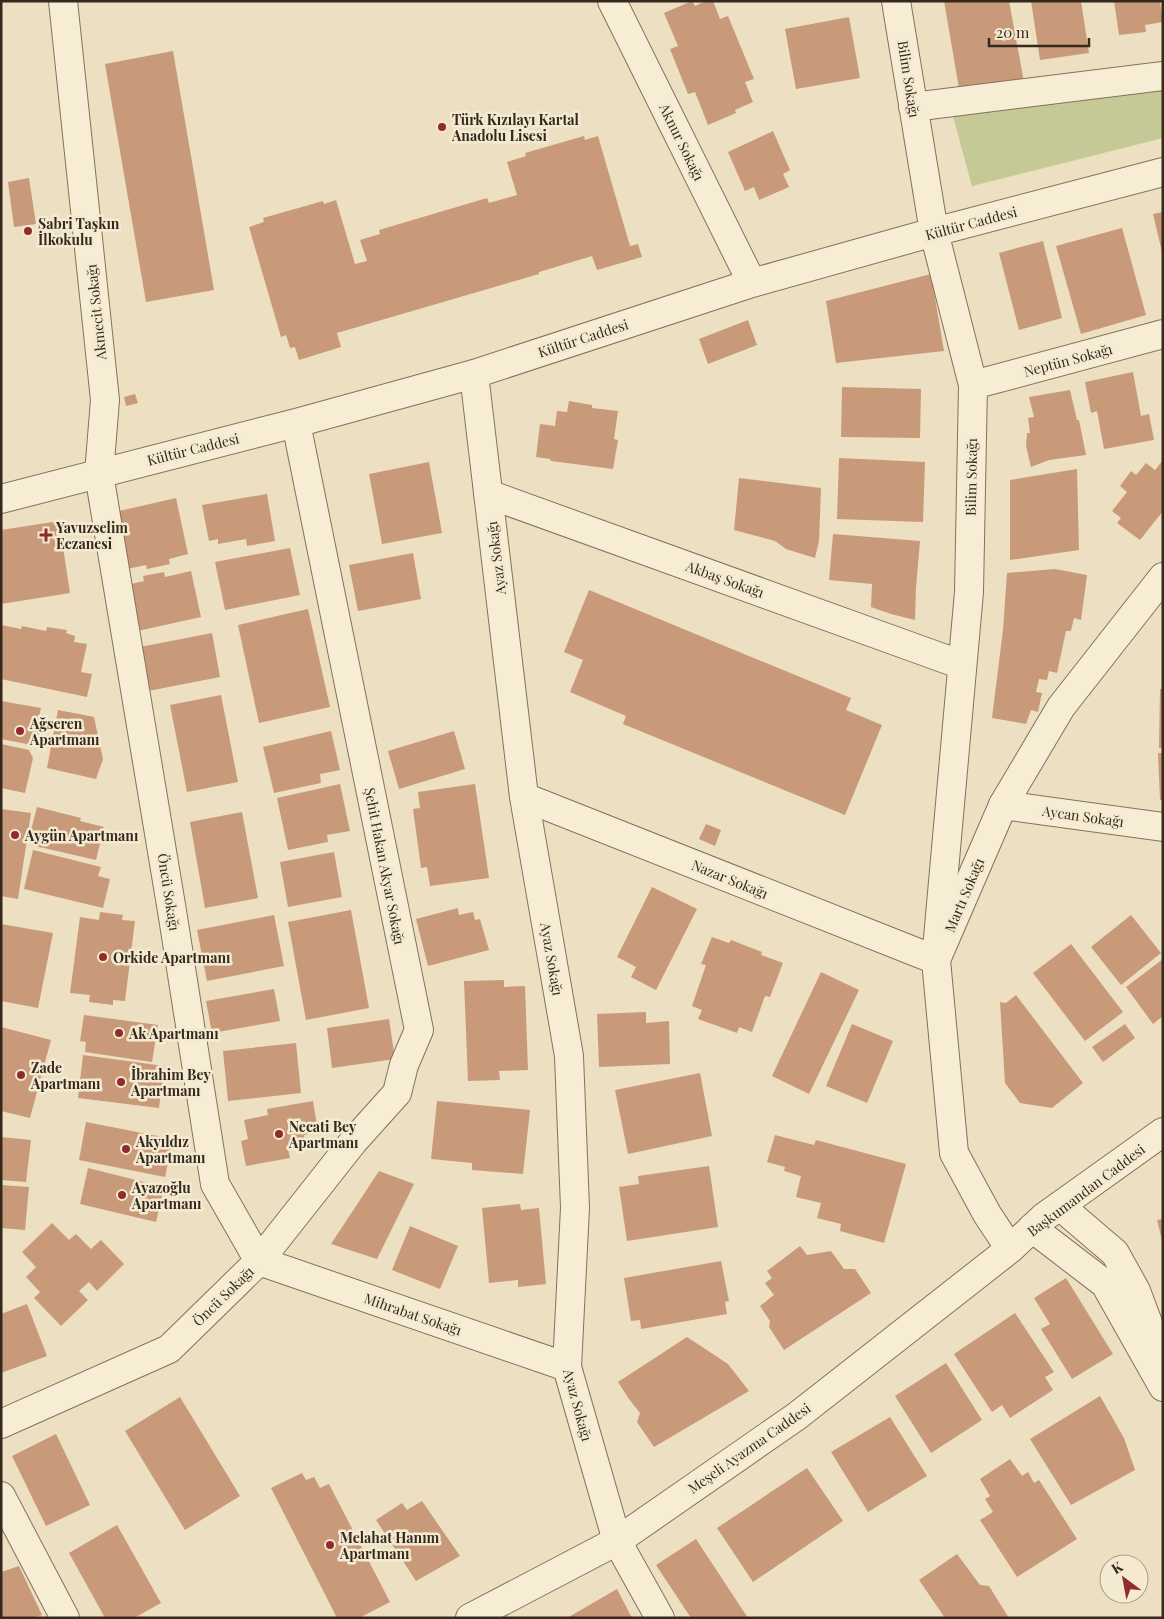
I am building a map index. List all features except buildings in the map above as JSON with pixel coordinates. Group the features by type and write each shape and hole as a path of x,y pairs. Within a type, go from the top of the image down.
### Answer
{"street":[{"name":"Akmecit Sokağı","path":"63,1 105,400 99,474"},
{"name":"Aknur Sokağı","path":"612,1 752,283"},
{"name":"Bilim Sokağı","path":"896,1 934,232 973,385 969,592 936,960"},
{"path":"913,107 1163,76"},
{"name":"Kültür Caddesi","path":"1,499 296,424 474,374 752,283 934,232 1163,172"},
{"name":"Neptün Sokağı","path":"973,385 1163,334"},
{"name":"Ayaz Sokağı","path":"474,374 524,797 569,1056 575,1208 566,1367 617,1541 660,1618"},
{"name":"Şehit Hakan Akyar Sokağı","path":"259,1261 353,1142 397,1093 404,1065 419,1030 296,424"},
{"name":"Öncü Sokağı","path":"1,1424 169,1349 259,1261 215,1184 172,911 99,474"},
{"name":"Akbaş Sokağı","path":"488,494 962,665"},
{"name":"Martı Sokağı","path":"1010,1249 987,1214 954,1153 936,960 1003,805 1061,708 1163,578"},
{"name":"Nazar Sokağı","path":"524,797 936,960"},
{"name":"Aycan Sokağı","path":"1003,805 1163,827"},
{"name":"Başkumandan Caddesi","path":"1010,1249 1032,1228 1060,1206 1163,1132"},
{"path":"1060,1206 1115,1253 1136,1291 1163,1361"},
{"path":"1032,1228 1105,1284 1163,1387"},
{"name":"Meşeli Ayazma Caddesi","path":"470,1618 617,1541 797,1416 1010,1249"},
{"name":"Mihrabat Sokağı","path":"259,1261 566,1367"},
{"path":"1,1496 9,1528 65,1618"}],"green space":[{"path":"1163,85 1163,138 972,186 952,113"}],"place":[{"name":"Türk Kızılayı Kartal Anadolu Lisesi","path":"442,127"},
{"name":"Sabri Taşkın İlkokulu","path":"28,231"},
{"name":"Yavuzselim Eczanesi","path":"46,535"},
{"name":"Ağseren Apartmanı","path":"20,731"},
{"name":"Aygün Apartmanı","path":"15,835"},
{"name":"Orkide Apartmanı","path":"103,957"},
{"name":"Ak Apartmanı","path":"119,1033"},
{"name":"Zade Apartmanı","path":"21,1075"},
{"name":"İbrahim Bey Apartmanı","path":"121,1082"},
{"name":"Necati Bey Apartmanı","path":"279,1134"},
{"name":"Akyıldız Apartmanı","path":"126,1149"},
{"name":"Ayazoğlu Apartmanı","path":"122,1195"},
{"name":"Melahat Hanım Apartmanı","path":"330,1545"}]}
